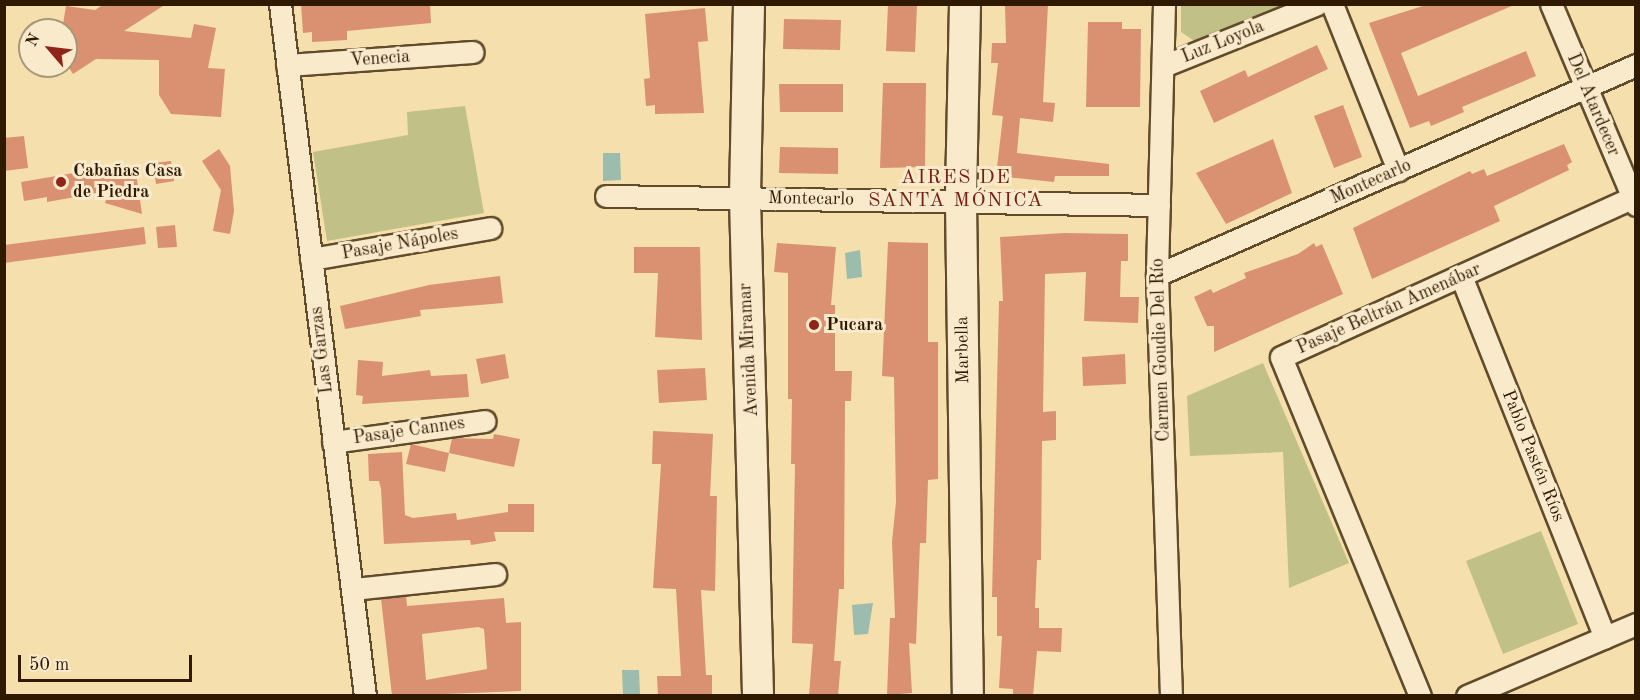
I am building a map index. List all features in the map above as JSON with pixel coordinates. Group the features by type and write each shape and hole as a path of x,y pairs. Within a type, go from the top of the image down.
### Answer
{"street":[{"name":"Las Garzas","path":"280,4 366,696"},
{"name":"Avenida Miramar","path":"749,4 745,198 758,696"},
{"name":"Marbella","path":"965,4 961,202 968,696"},
{"name":"Carmen Goudie Del Río","path":"1164,4 1157,275 1171,696"},
{"name":"Luz Loyola","path":"1163,66 1317,4"},
{"path":"1332,4 1398,170"},
{"name":"Del Atardecer","path":"1551,4 1584,88 1634,202"},
{"name":"Venecia","path":"287,65 473,52"},
{"name":"Montecarlo","path":"1157,275 1635,65"},
{"name":"Montecarlo","path":"606,196 1159,205"},
{"name":"Pasaje Beltrán Amenábar","path":"1420,696 1281,357 1634,202"},
{"name":"Pasaje Nápoles","path":"311,259 490,228"},
{"name":"Pablo Pastén Ríos","path":"1461,276 1605,637"},
{"name":"Pasaje Cannes","path":"333,442 485,421"},
{"path":"352,589 495,574"},
{"path":"1467,696 1635,624"}],"shaded area":[{"path":"1181,5 1286,5 1196,42 1181,32"},
{"path":"465,106 484,213 327,241 313,152 408,135 407,112"},
{"path":"603,153 620,153 621,180 603,181"},
{"path":"860,250 862,277 847,279 845,253"},
{"path":"1263,363 1349,563 1289,588 1283,452 1190,456 1187,396"},
{"path":"1541,531 1578,624 1503,654 1466,561"},
{"path":"873,603 868,634 854,635 852,605"},
{"path":"622,670 639,670 640,695 623,695"}],"building":[{"path":"104,4 166,4 124,31 191,38 194,24 216,28 208,68 225,69 221,117 171,114 159,95 159,60 96,59 78,71 78,18 64,18 66,6 95,10"},
{"path":"301,4 430,4 431,23 347,31 347,40 312,42 312,32 303,33"},
{"path":"888,4 917,5 915,52 886,51"},
{"path":"1005,4 1048,4 1043,102 1055,103 1053,122 1020,118 1017,153 1109,164 1109,176 1055,176 1054,182 996,176 1003,116 992,115 998,63 991,63 992,43 1006,43"},
{"path":"1429,4 1514,5 1401,53 1418,96 1526,51 1536,76 1462,107 1464,112 1431,126 1429,121 1410,128 1369,23"},
{"path":"705,8 708,41 698,42 704,113 655,114 655,105 646,106 644,79 650,78 645,14"},
{"path":"784,19 841,20 840,50 783,49"},
{"path":"1088,22 1122,22 1122,29 1141,29 1140,107 1086,107"},
{"path":"1317,45 1328,69 1214,123 1200,91 1245,70 1248,77"},
{"path":"883,83 926,83 925,167 880,168"},
{"path":"779,84 843,84 843,112 780,112"},
{"path":"1343,105 1362,157 1334,168 1314,116"},
{"path":"24,136 28,168 4,171 4,138"},
{"path":"1273,139 1292,193 1226,224 1196,173"},
{"path":"1564,144 1572,162 1567,165 1569,170 1494,206 1500,221 1372,279 1353,228 1470,171 1472,174 1484,169 1487,176"},
{"path":"780,147 838,148 838,174 779,173"},
{"path":"219,149 230,166 234,211 230,234 213,231 221,190 202,161"},
{"path":"171,161 174,181 156,184 153,163"},
{"path":"115,166 136,173 142,214 105,203 109,191 47,202 47,197 24,201 21,182"},
{"path":"175,225 177,247 158,248 156,227"},
{"path":"144,227 146,244 4,263 4,245"},
{"path":"1064,233 1128,234 1128,261 1121,261 1120,297 1139,297 1138,323 1084,321 1086,272 1045,274 1043,412 1056,411 1056,440 1042,441 1041,560 1037,560 1035,608 1039,608 1039,628 1062,628 1061,652 1037,651 1033,696 1013,696 1013,689 999,688 1002,636 997,636 997,597 992,597 999,301 1003,301 1000,237"},
{"path":"888,242 928,243 928,342 938,342 938,479 928,480 926,543 920,543 916,644 909,643 912,693 887,695 890,618 895,618 892,542 896,502 894,377 882,376"},
{"path":"777,243 836,247 831,305 835,305 835,371 852,371 851,401 845,401 844,589 839,589 834,661 841,661 838,696 809,696 813,644 792,643 795,464 791,464 792,399 788,399 788,273 774,272"},
{"path":"1314,243 1316,247 1322,244 1343,294 1214,352 1214,326 1207,326 1194,297 1211,289 1213,293 1246,278 1244,273 1298,254"},
{"path":"634,247 700,247 702,340 655,337 658,273 634,273"},
{"path":"500,276 503,303 420,310 421,316 345,329 340,306 429,285"},
{"path":"505,354 509,378 481,384 476,359"},
{"path":"1125,354 1126,384 1083,386 1082,357"},
{"path":"358,360 383,362 382,376 430,370 431,376 467,374 469,397 362,404 363,396 356,395"},
{"path":"705,368 707,400 659,403 657,370"},
{"path":"653,431 713,434 710,496 717,496 715,591 701,590 706,675 712,675 712,696 658,696 657,676 681,676 676,589 653,588 661,464 652,464"},
{"path":"494,434 520,439 514,467 449,453 452,438 493,439"},
{"path":"411,444 449,453 445,472 406,464"},
{"path":"402,452 405,515 413,518 456,513 457,520 508,512 508,504 534,504 534,532 494,532 496,541 471,545 470,540 384,544 381,489 379,481 369,481 368,454"},
{"path":"406,596 407,606 504,598 506,623 521,622 521,691 392,696 381,599","holes":["478,627 484,629 487,669 426,680 422,634"]}],"place":[{"name":"Cabañas Casa de Piedra","path":"61,182"},
{"name":"Pucara","path":"814,325"}],"district":[{"name":"AIRES DE SANTA MÓNICA","path":"956,190"}]}
